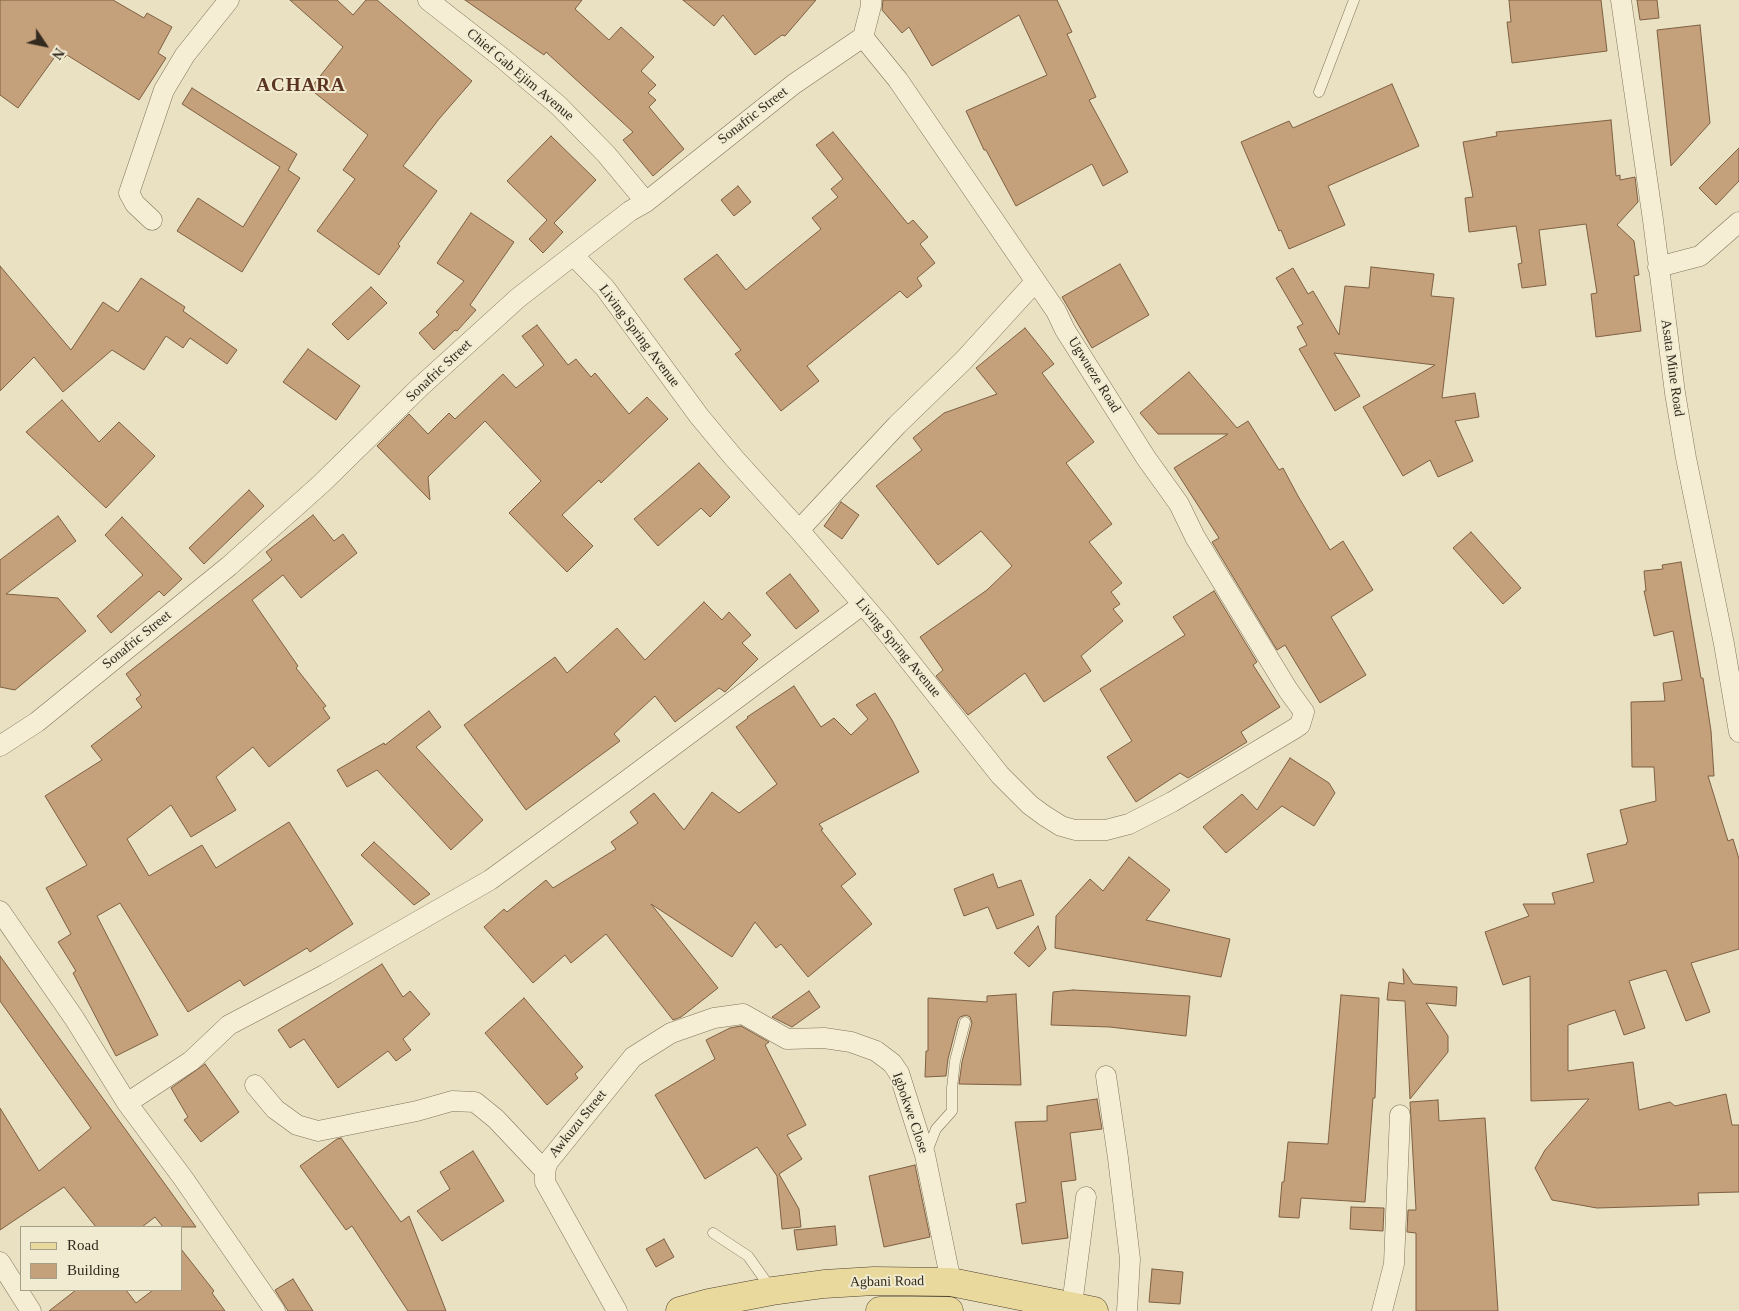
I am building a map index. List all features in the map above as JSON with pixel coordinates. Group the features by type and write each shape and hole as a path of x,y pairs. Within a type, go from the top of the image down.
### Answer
{"main road":[{"name":"Agbani Road","path":"680,1311 709,1303 772,1291 824,1284 874,1281 951,1282 1083,1308"},
{"name":"Agbani Road","path":"880,1311 949,1311"}],"street":[{"path":"152,220 134,204 129,193 164,90 185,54 229,0"},
{"name":"Chief Gab Ejim Avenue","path":"428,0 501,56 559,106 606,154 646,202"},
{"path":"863,37 871,0"},
{"name":"Asata Mine Road","path":"1621,0 1653,220 1673,383 1686,458 1737,709 1739,732"},
{"name":"Sonafric Street","path":"0,746 37,722 229,566 321,484 421,386 504,310 572,255 630,211 646,202 794,84 863,37"},
{"name":"Ugwueze Road","path":"863,37 898,80 1056,311 1065,330 1146,458 1179,504 1200,546 1288,690 1304,712 1300,724"},
{"path":"1658,266 1700,256 1739,222"},
{"name":"Living Spring Avenue","path":"572,255 605,288 699,416 884,629 1000,775 1030,805 1061,826 1074,830 1106,830 1128,824 1172,802 1300,724"},
{"path":"799,530 897,424 963,361 1035,282"},
{"path":"127,1103 191,1061 229,1025 326,974 490,880 862,605"},
{"path":"0,911 74,1018 127,1103 183,1178 275,1311"},
{"name":"Igbokwe Close","path":"694,1024 714,1018 743,1014 787,1038 824,1038 851,1042 876,1051 892,1063 899,1073 926,1154 951,1282"},
{"name":"Awkuzu Street","path":"618,1311 545,1182 545,1171 548,1162 633,1057 671,1033 694,1024"},
{"path":"1106,1076 1130,1259 1127,1311"},
{"path":"255,1084 275,1109 296,1125 318,1131 417,1111 452,1100 475,1102 496,1119 545,1171"},
{"path":"1382,1311 1394,1264 1400,1114"},
{"path":"1083,1308 1086,1197"},
{"path":"0,1262 31,1311"}],"lane":[{"path":"1319,92 1354,0"},
{"path":"926,1154 936,1128 952,1111 955,1061 965,1022"},
{"path":"713,1232 748,1256 772,1291"}],"building":[{"path":"0,0 113,0 144,18 147,13 172,27 158,53 166,58 139,100 67,55 64,58 57,54 18,108 0,95"},
{"path":"290,0 337,0 353,15 366,0 377,0 472,81 439,119 403,166 437,191 398,244 400,246 379,275 317,231 355,179 343,170 368,135 310,89 343,47"},
{"path":"465,0 582,0 575,9 609,40 621,27 654,57 641,71 656,85 648,93 656,100 649,107 684,149 653,176 623,140 633,132 546,52 544,55"},
{"path":"683,0 816,0 785,36 782,35 755,55 723,15 714,26"},
{"path":"883,0 1057,0 1072,32 1067,34 1096,97 1089,100 1128,172 1103,186 1092,164 1016,206 986,150 984,150 966,111 1047,75 1019,15 932,66 909,27 902,33 882,10"},
{"path":"1509,0 1601,0 1607,51 1512,63 1507,22 1511,22"},
{"path":"1637,0 1657,0 1659,18 1640,20"},
{"path":"1700,25 1710,123 1671,166 1657,30"},
{"path":"1392,84 1419,146 1328,186 1345,225 1289,249 1281,230 1279,231 1241,142 1289,121 1293,128"},
{"path":"192,88 297,154 288,170 300,178 242,272 177,231 198,198 243,227 280,167 182,104"},
{"path":"1611,120 1616,176 1620,175 1620,180 1635,177 1638,202 1617,225 1634,241 1639,275 1634,276 1641,331 1596,337 1591,294 1597,293 1586,224 1539,230 1546,285 1522,288 1518,264 1522,263 1516,226 1469,232 1465,198 1473,197 1463,142 1497,136 1496,132"},
{"path":"833,132 908,224 913,220 928,237 920,244 935,263 917,278 922,286 907,298 900,291 807,366 819,381 781,411 735,354 741,350 684,279 717,254 746,290 821,229 812,218 838,197 831,189 843,179 816,145"},
{"path":"551,136 596,180 554,223 563,232 543,253 529,239 547,220 507,181"},
{"path":"1739,148 1739,181 1716,205 1699,188"},
{"path":"738,186 751,202 734,216 721,200"},
{"path":"471,213 514,242 470,305 476,310 457,331 455,330 434,350 419,333 439,315 436,312 464,281 437,263"},
{"path":"1120,264 1149,315 1092,348 1062,297"},
{"path":"0,266 71,350 103,302 118,312 141,278 185,307 183,311 237,350 227,364 190,338 183,348 166,336 144,370 112,350 63,392 34,357 0,391"},
{"path":"1371,267 1434,274 1431,296 1454,298 1442,398 1475,393 1479,417 1455,421 1473,461 1438,477 1430,460 1403,476 1363,407 1435,365 1334,353 1360,396 1335,411 1299,349 1307,345 1297,327 1303,324 1276,278 1293,268 1308,294 1313,291 1339,335 1345,286 1369,288"},
{"path":"371,287 387,303 348,340 332,324"},
{"path":"537,325 568,365 576,359 591,377 595,373 629,414 647,397 668,419 601,483 599,480 562,515 593,546 567,572 509,513 541,481 485,421 428,477 430,500 377,446 409,414 428,434 449,413 455,419 503,374 516,388 544,365 522,336"},
{"path":"1025,328 1054,364 1042,373 1094,442 1066,463 1112,524 1089,542 1122,583 1111,592 1120,604 1113,609 1123,621 1081,656 1091,671 1044,702 1025,673 968,715 936,676 943,670 920,637 987,590 1012,566 981,531 938,565 876,486 922,450 913,438 944,413 997,394 976,368"},
{"path":"308,349 360,386 336,420 283,382"},
{"path":"1189,372 1237,428 1248,421 1279,470 1283,468 1330,550 1343,541 1373,590 1331,617 1366,675 1320,703 1285,645 1277,650 1212,542 1219,538 1174,468 1228,434 1158,434 1140,413"},
{"path":"62,400 99,442 119,422 155,456 106,508 26,432"},
{"path":"699,463 730,497 710,517 701,508 658,546 634,519"},
{"path":"249,490 264,506 204,564 189,548"},
{"path":"841,502 859,515 842,539 824,526"},
{"path":"313,515 334,541 343,534 357,553 301,598 283,575 252,600 298,666 296,668 326,706 323,708 330,718 269,767 253,747 216,777 236,810 191,837 171,805 127,839 149,876 202,845 216,868 289,822 353,924 310,952 307,948 244,986 240,980 188,1012 120,903 97,916 158,1035 116,1056 73,973 76,971 58,942 71,934 46,888 87,865 45,796 102,760 91,746 142,707 136,699 141,695 126,674 272,560 266,552"},
{"path":"58,516 76,541 6,594 58,598 86,631 15,690 0,687 0,560"},
{"path":"122,517 182,579 164,596 159,591 111,633 97,616 143,575 105,535"},
{"path":"1471,532 1521,588 1503,604 1453,548"},
{"path":"1681,562 1711,731 1714,776 1708,776 1728,841 1733,839 1739,859 1739,949 1691,963 1710,1012 1686,1021 1666,970 1629,981 1645,1028 1624,1035 1615,1010 1568,1025 1568,1071 1633,1062 1639,1110 1670,1102 1675,1106 1726,1094 1732,1125 1739,1125 1739,1192 1698,1193 1699,1205 1597,1208 1552,1200 1535,1168 1545,1150 1589,1099 1531,1101 1530,976 1503,985 1485,932 1529,916 1523,904 1555,904 1552,893 1594,882 1587,854 1627,844 1628,842 1620,810 1656,801 1654,767 1632,767 1631,702 1665,701 1663,683 1682,680 1673,631 1654,636 1644,591 1646,591 1644,571 1663,569 1662,565"},
{"path":"790,574 819,611 796,629 766,593"},
{"path":"1214,591 1257,662 1253,665 1280,707 1241,732 1247,742 1188,778 1180,773 1136,802 1107,757 1132,741 1100,689 1185,635 1173,617"},
{"path":"704,602 722,620 729,612 751,635 742,643 758,659 725,692 719,688 675,722 655,696 614,734 620,741 526,810 464,725 555,657 567,673 617,628 645,660"},
{"path":"794,686 821,727 834,718 851,735 868,719 856,705 875,693 892,720 919,772 819,824 823,829 821,830 856,874 841,886 872,924 808,977 781,944 776,948 755,922 732,957 651,904 718,988 681,1017 673,1020 606,934 571,963 565,955 533,983 484,927 504,909 507,912 546,880 553,888 616,849 611,842 638,823 630,812 654,793 684,830 712,792 739,813 777,784 736,727 747,717"},
{"path":"429,711 441,727 416,747 483,820 451,850 377,770 347,787 337,770 384,743 385,745"},
{"path":"1290,758 1329,783 1335,793 1314,826 1282,806 1226,853 1203,827 1242,794 1257,810"},
{"path":"374,842 430,894 414,905 361,855"},
{"path":"1129,857 1170,890 1146,920 1230,939 1221,977 1055,948 1056,916 1090,879 1103,891"},
{"path":"993,874 998,888 1021,880 1034,915 997,929 988,907 964,916 954,889"},
{"path":"1038,926 1046,949 1029,967 1014,953"},
{"path":"0,956 196,1227 162,1226 155,1217 143,1226 95,1226 64,1187 0,1230 0,1108 39,1171 91,1128 0,1001"},
{"path":"382,964 403,997 410,991 430,1014 403,1039 411,1050 396,1061 388,1051 338,1088 304,1039 290,1048 278,1030"},
{"path":"1403,969 1413,984 1457,987 1456,1006 1426,1003 1448,1036 1448,1052 1410,1099 1405,1001 1387,1000 1389,982 1404,984"},
{"path":"1073,990 1190,996 1186,1036 1110,1027 1051,1025 1053,992"},
{"path":"809,991 820,1007 792,1027 772,1017"},
{"path":"1016,994 1021,1085 959,1084 962,1062 972,1023 970,1017 966,1015 958,1020 948,1059 946,1076 925,1077 926,1051 928,1051 928,998 987,1002 987,996"},
{"path":"1341,995 1379,998 1375,1098 1373,1098 1365,1202 1301,1198 1299,1218 1279,1217 1288,1142 1328,1144"},
{"path":"524,998 583,1067 575,1074 578,1078 547,1105 485,1033"},
{"path":"741,1026 769,1042 765,1045 806,1125 787,1135 802,1159 779,1174 799,1209 801,1227 782,1229 777,1176 757,1147 705,1179 655,1095 715,1059 706,1040 730,1028"},
{"path":"205,1064 239,1112 201,1142 184,1120 188,1117 171,1088"},
{"path":"1097,1099 1102,1129 1070,1133 1076,1180 1061,1182 1068,1238 1022,1244 1016,1204 1026,1202 1015,1122 1047,1121 1047,1106"},
{"path":"1438,1100 1439,1121 1485,1118 1498,1311 1416,1311 1416,1233 1407,1232 1408,1210 1416,1210 1410,1102"},
{"path":"341,1138 401,1222 409,1216 446,1311 408,1311 352,1226 346,1230 300,1166"},
{"path":"473,1151 504,1201 442,1241 417,1211 450,1189 440,1172"},
{"path":"915,1165 930,1237 884,1247 869,1176"},
{"path":"1351,1207 1384,1208 1383,1231 1350,1229"},
{"path":"835,1226 837,1245 797,1250 794,1230"},
{"path":"664,1239 674,1257 656,1267 646,1249"},
{"path":"182,1250 214,1291 212,1293 225,1311 49,1311 75,1291 127,1291 136,1303 152,1291 182,1291"},
{"path":"1152,1269 1183,1272 1180,1304 1149,1302"},
{"path":"293,1279 313,1311 288,1311 275,1290"}],"district":[{"name":"ACHARA","path":"301,86"}]}
